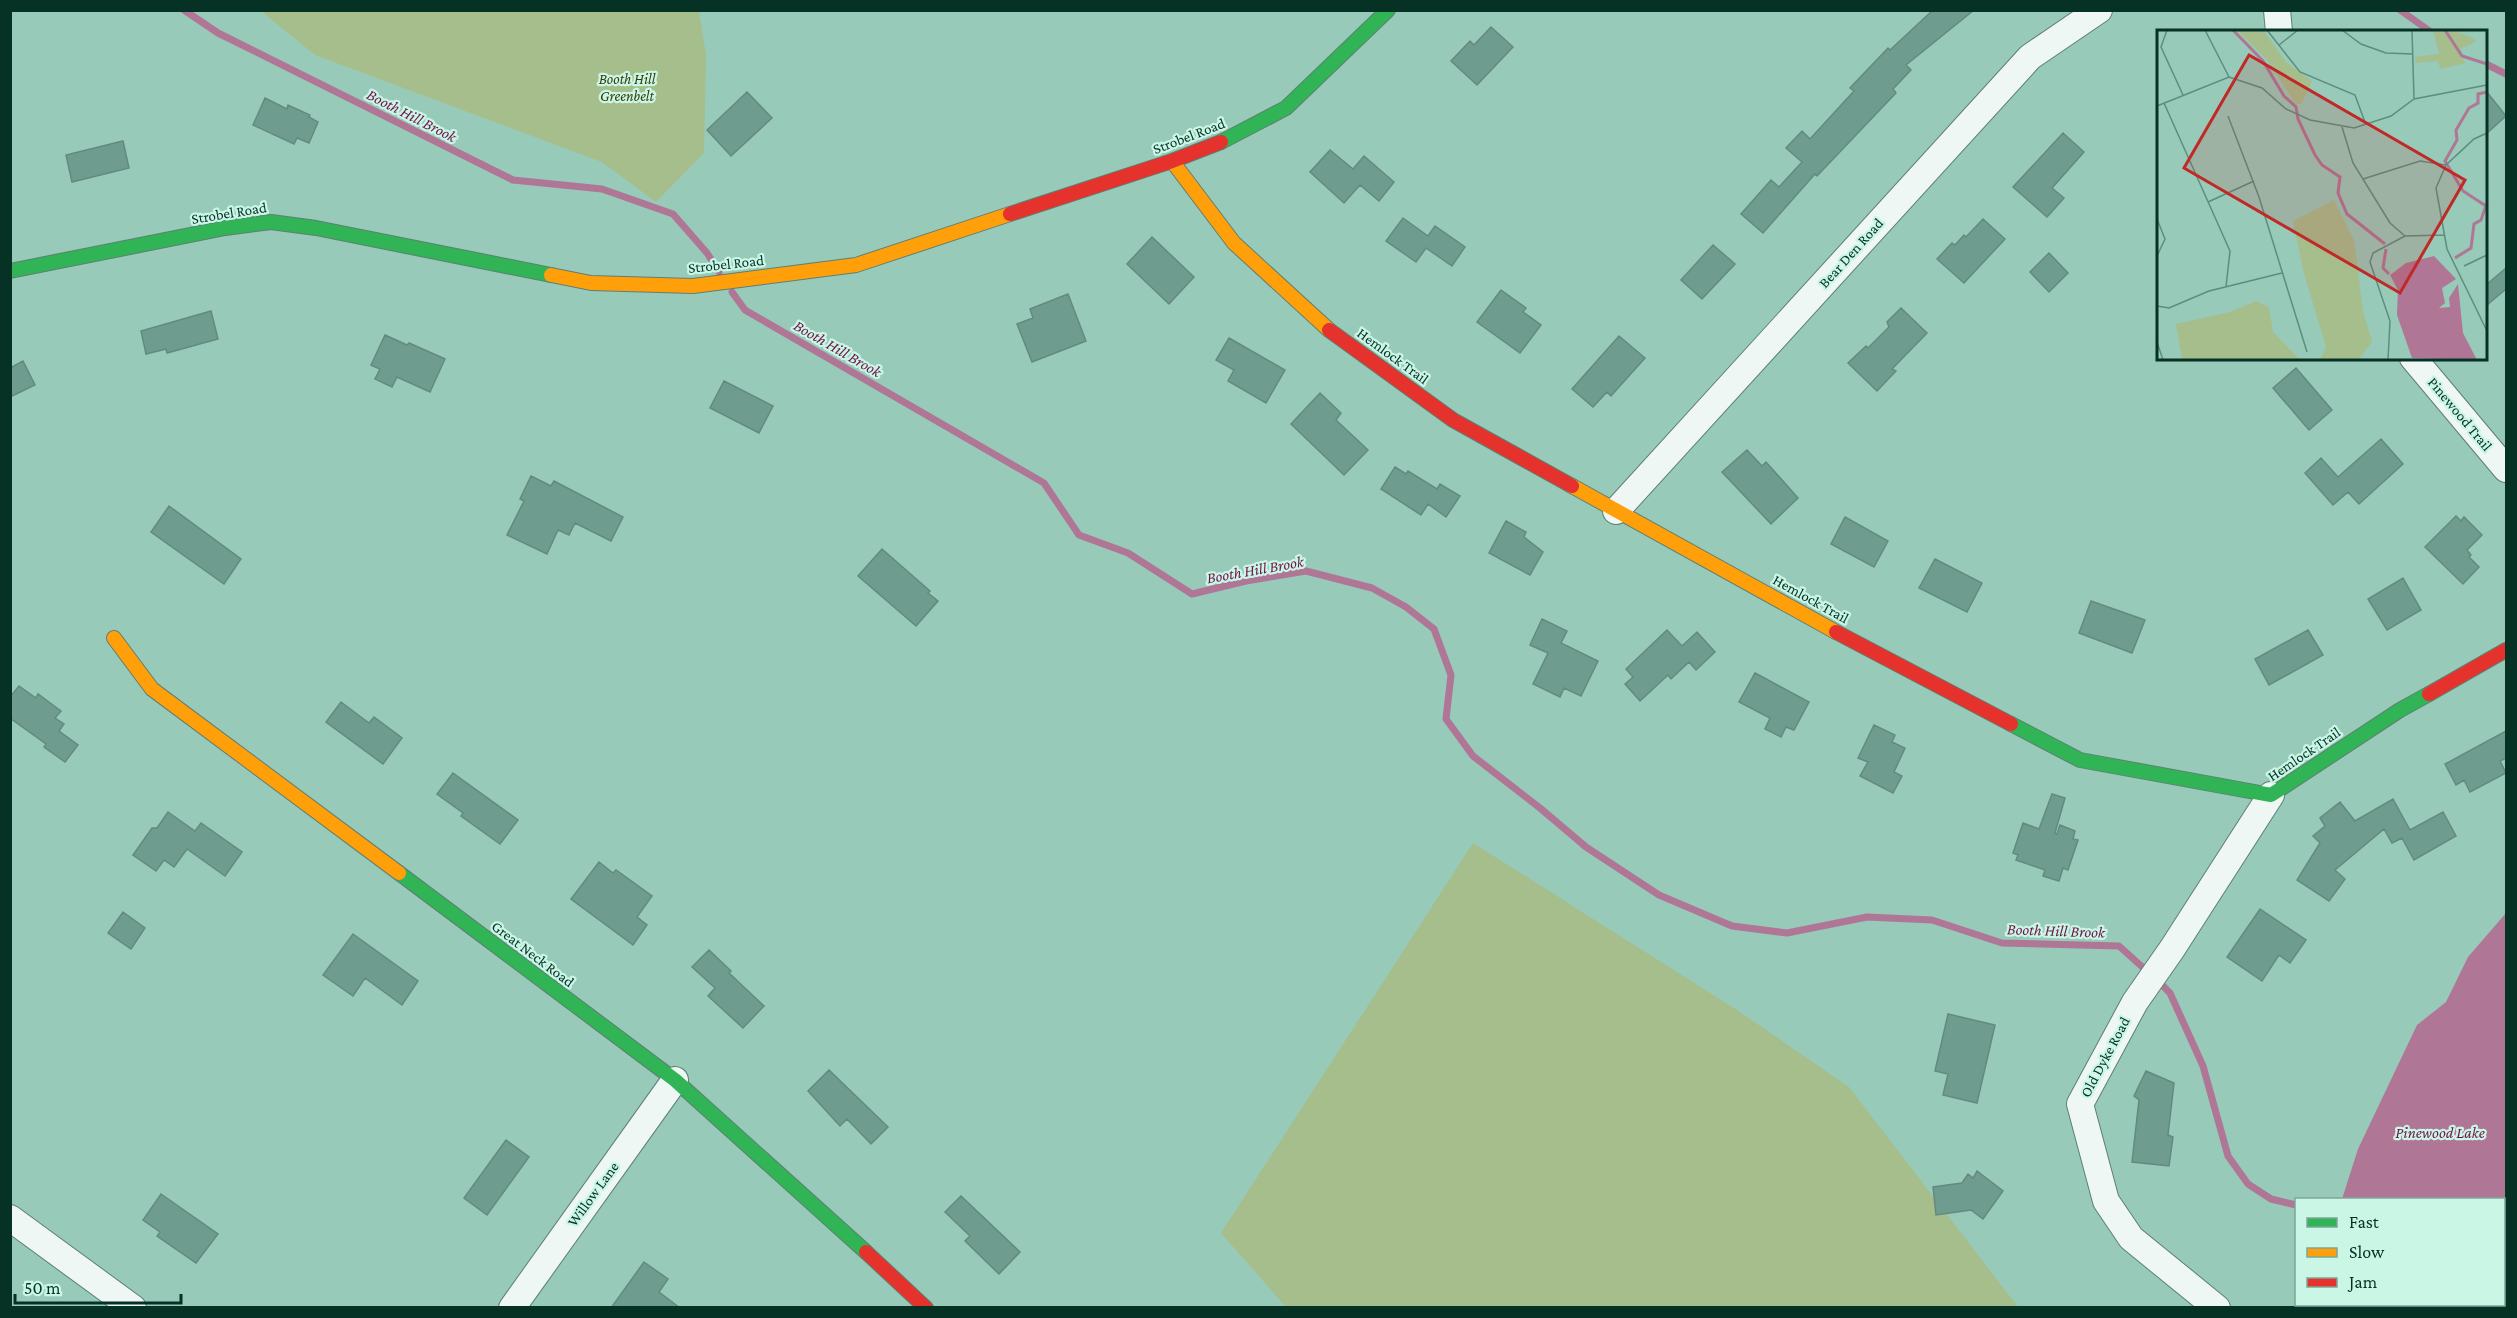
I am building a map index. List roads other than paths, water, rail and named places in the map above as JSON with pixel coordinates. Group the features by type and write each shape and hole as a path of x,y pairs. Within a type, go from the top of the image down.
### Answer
{"street":[{"name":"Bear Den Road","path":"1616,511 2030,57 2099,10"},
{"path":"2277,10 2279,30"},
{"name":"Strobel Road","path":"10,271 225,228 271,222 316,228 591,283 693,286 856,264 1172,161 1233,137 1286,108 1375,15"},
{"name":"Hemlock Trail","path":"1172,161 1234,243 1323,325 1453,420 1836,632 2080,760 2271,795 2400,710 2506,650"},
{"name":"Pinewood Trail","path":"2415,360 2506,469"},
{"name":"Great Neck Road","path":"114,638 152,689 675,1080 798,1189 926,1308"},
{"name":"Old Dyke Road","path":"2217,1308 2131,1238 2106,1201 2080,1104 2134,1002 2172,949 2271,795"},
{"name":"Willow Lane","path":"512,1308 675,1080"},
{"path":"10,1218 133,1308"}],"water":[{"name":"Pinewood Lake","path":"2506,913 2506,1307 2484,1306 2505,1306 2505,1198 2342,1198 2358,1149 2417,1025 2446,1002 2468,957"}],"waterway":[{"name":"Booth Hill Brook","path":"184,10 218,33 513,180 602,189 673,214 707,253 719,272"},
{"path":"2400,10 2428,30"},
{"path":"2487,64 2506,74"},
{"name":"Booth Hill Brook","path":"732,292 745,310 1044,483 1079,535 1128,553 1192,594 1246,581 1306,571 1372,588 1406,607 1434,629 1451,675 1446,719 1473,756 1586,847 1659,895 1732,926 1787,933 1867,917 1932,920 2002,943 2119,946 2149,973"},
{"name":"Booth Hill Brook","path":"2157,980 2170,993 2203,1066 2228,1156 2248,1184 2271,1199 2295,1205"}],"park label":[{"name":"Booth Hill Greenbelt","path":"627,88"}]}
